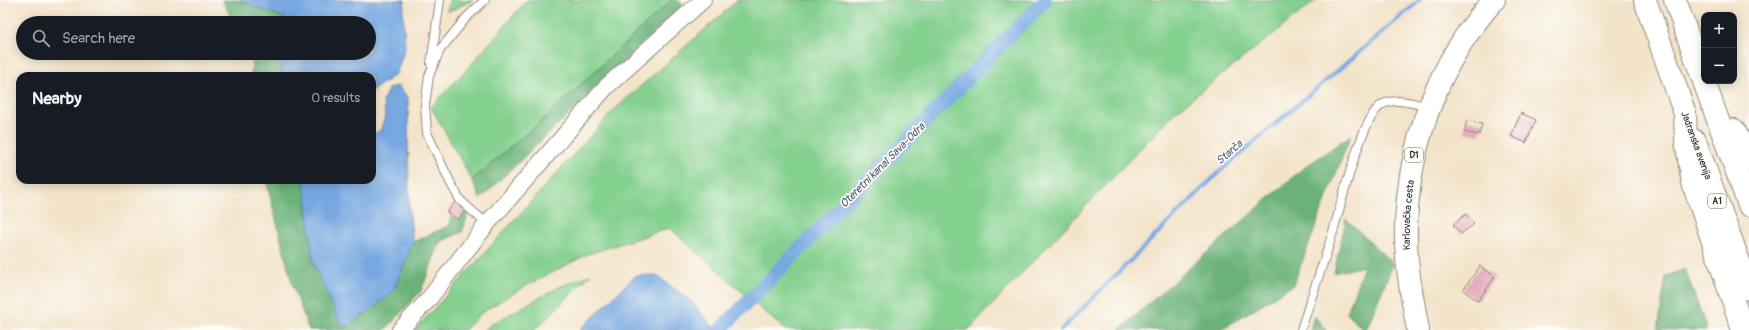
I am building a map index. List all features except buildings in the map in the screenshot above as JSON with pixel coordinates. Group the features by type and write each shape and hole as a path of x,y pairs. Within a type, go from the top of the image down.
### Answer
{"main road":[{"name":"Karlovačka cesta","path":"1418,330 1409,275 1406,228 1409,182 1413,162 1429,108 1451,59 1467,33 1494,0"},
{"name":"Jadranska avenija","path":"1645,0 1749,289"},
{"path":"1674,0 1749,205"},
{"path":"1711,101 1734,129 1749,159"},
{"path":"1685,114 1686,142 1693,183 1743,330"},
{"path":"1735,308 1738,330"}],"street":[{"path":"400,330 428,300 487,224 608,86 700,1"}],"lane":[{"path":"440,0 425,105 427,133 460,200 487,224"},
{"path":"429,76 440,50 466,18 485,0"},
{"path":"1301,330 1333,232 1349,175 1372,114 1379,107 1388,102 1409,102 1429,108"}],"green space":[{"path":"222,0 244,0 242,2 281,16 230,16"},
{"path":"449,0 473,0 447,12"},
{"path":"527,0 672,0 547,116 472,180 431,107 470,66"},
{"path":"672,0 678,0 683,5 480,199 472,180 547,116"},
{"path":"738,0 1316,0 1175,112 968,330 785,330 670,228 588,254 520,289 481,313 465,330 415,330 614,110"},
{"path":"252,60 280,60 282,72 251,72"},
{"path":"1351,135 1293,285 1220,330 1119,330 1301,170"},
{"path":"267,184 305,184 306,187 393,292 413,242 448,226 455,205 469,211 462,232 440,242 421,291 385,330 309,330 292,283"},
{"path":"1346,219 1393,264 1366,330 1363,330 1347,313 1364,266 1334,273"},
{"path":"1685,269 1707,330 1658,330 1666,276"},
{"path":"591,274 535,330 485,330 490,325 559,287"},
{"path":"1314,316 1327,330 1310,330"}],"water":[{"path":"244,0 405,0 403,11 405,48 396,74 376,88 376,72 282,72 280,60 376,60 376,16 280,16 242,2"},
{"path":"398,86 408,98 409,208 413,242 393,292 368,312 342,328 313,262 304,184 376,184 376,132 380,131 385,117 383,100 389,88"},
{"path":"656,275 692,302 716,330 580,330 635,276"}],"waterway":[{"name":"Oteretni kanal Sava-Odra","path":"720,330 1045,0"},
{"name":"Starča","path":"1061,330 1217,174 1420,0"}]}
